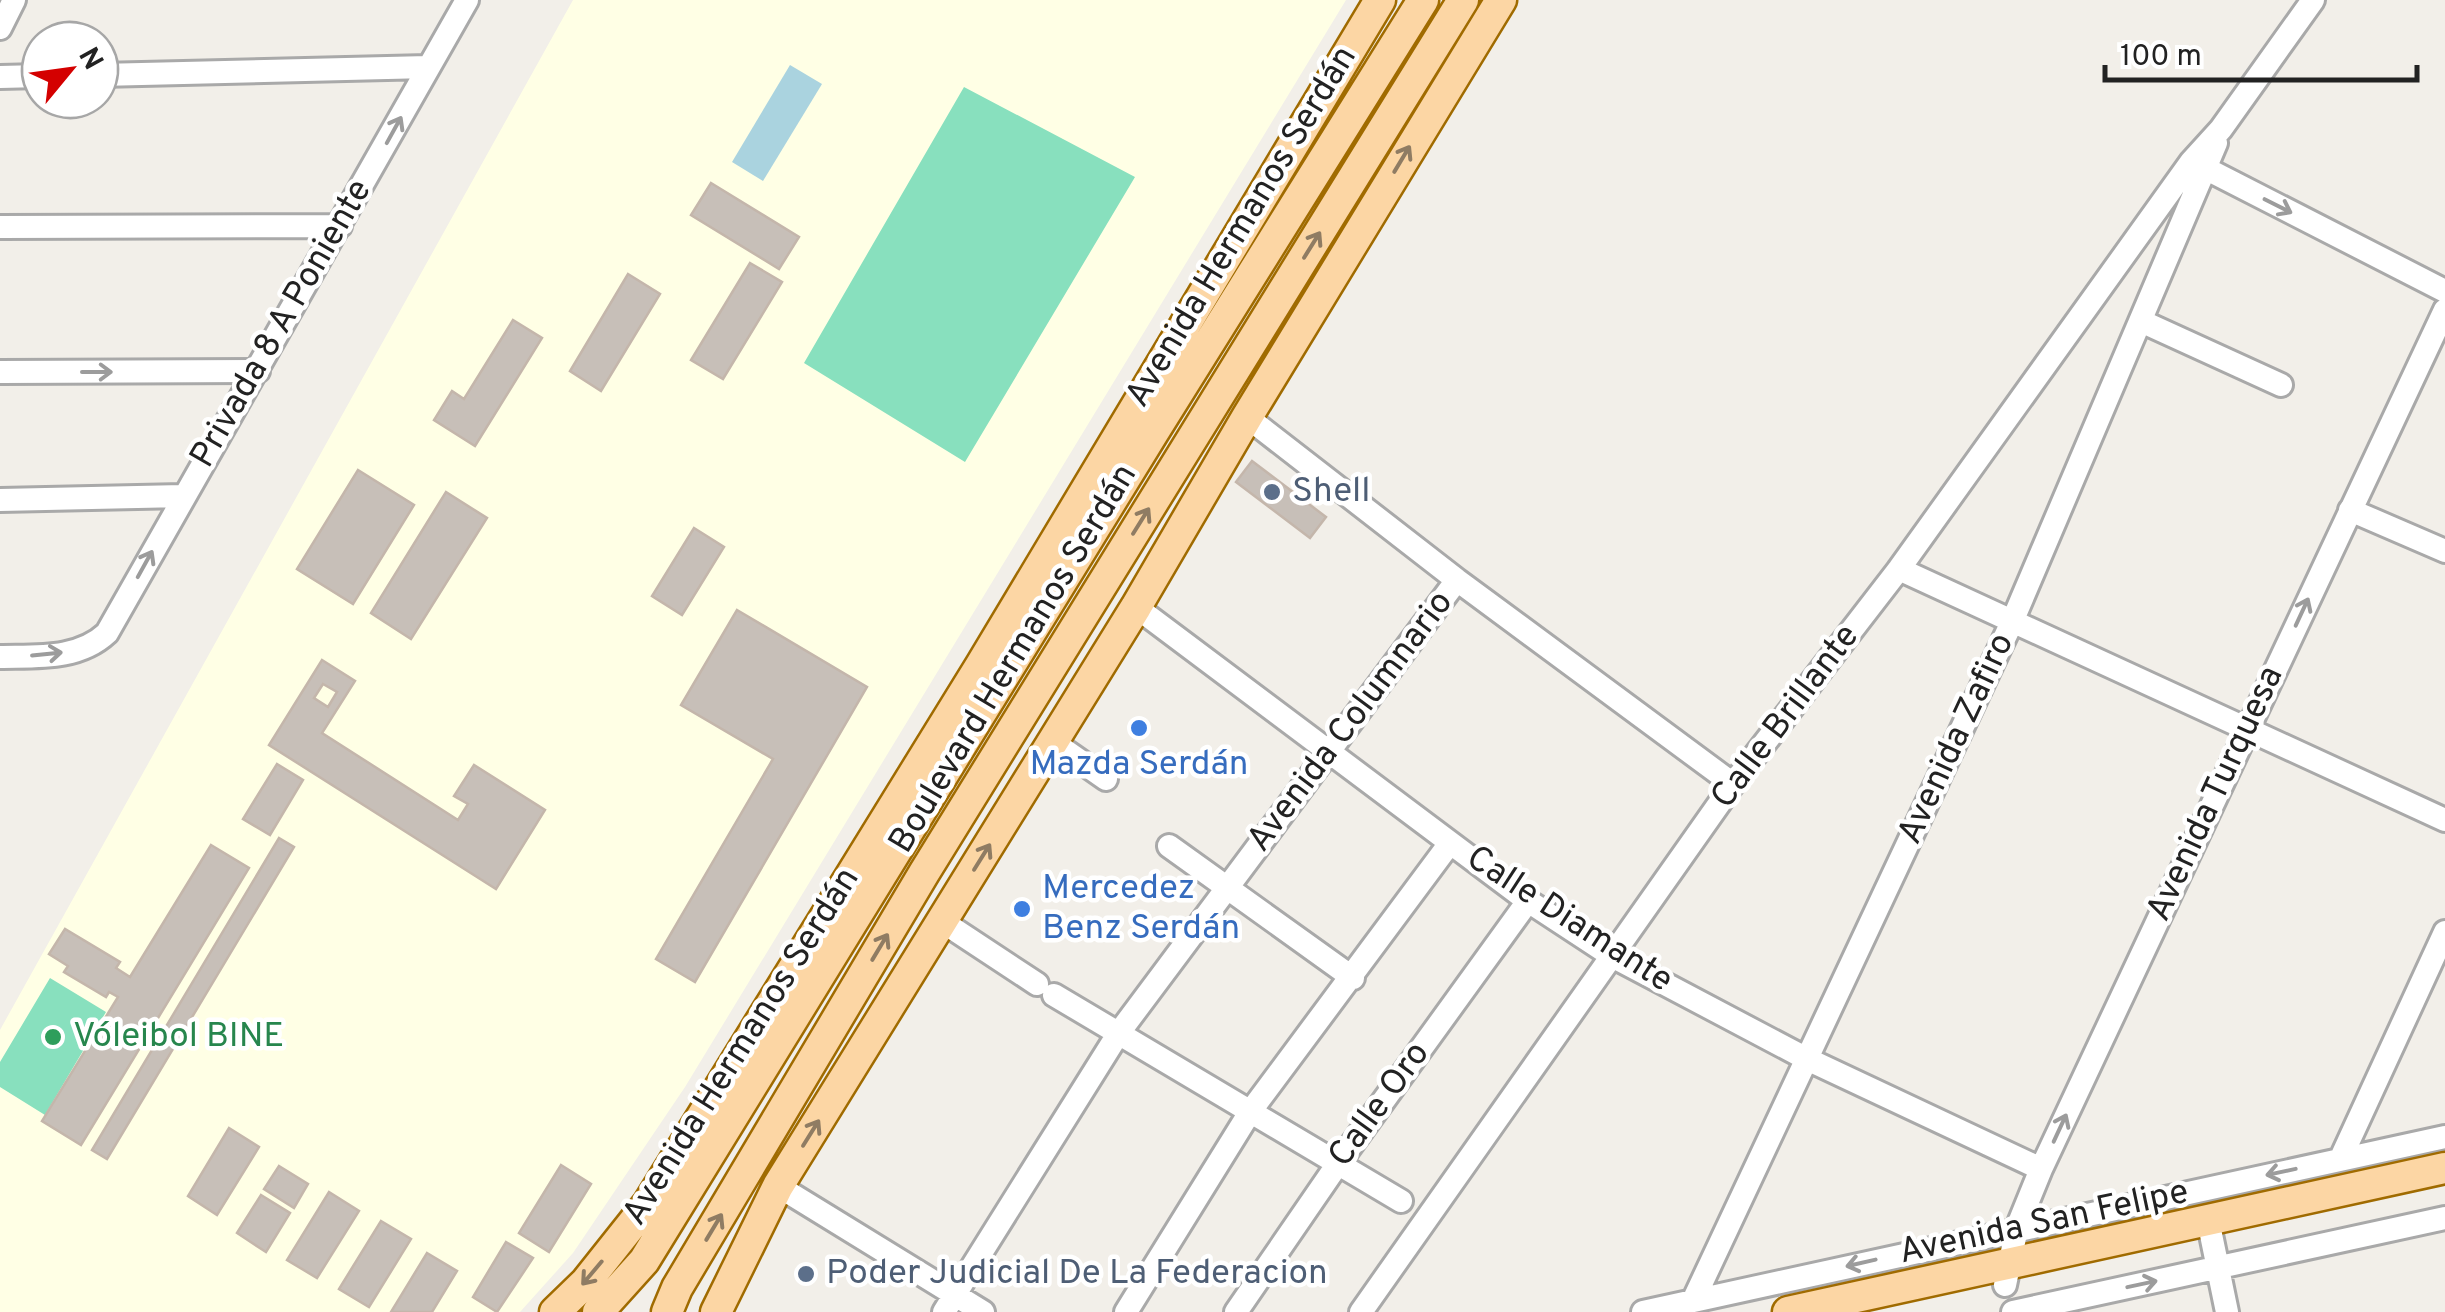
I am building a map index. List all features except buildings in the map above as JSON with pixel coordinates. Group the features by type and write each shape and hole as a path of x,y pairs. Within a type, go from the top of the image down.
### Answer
{"main road":[{"name":"Avenida Hermanos Serdán","path":"555,1312 586,1282 648,1204 981,665 1380,0"},
{"name":"Boulevard Hermanos Serdán","path":"598,1312 644,1261 1423,0"},
{"name":"Boulevard Hermanos Serdán","path":"667,1312 677,1288 981,780 1463,0"},
{"path":"716,1312 778,1186 1166,558 1310,312 1501,0"},
{"path":"1435,105 1438,40"},
{"path":"1210,410 1225,406 1237,396 1286,324 1310,312"},
{"path":"1066,643 1089,631 1128,583 1166,558"},
{"path":"981,780 1047,753"},
{"name":"Avenida San Felipe","path":"2213,1242 2445,1168"},
{"name":"Avenida San Felipe","path":"1883,1312 2445,1188"},
{"name":"Avenida San Felipe","path":"1788,1312 2009,1287"}],"street":[{"path":"0,28 14,0"},
{"name":"Privada 8 A Poniente","path":"0,656 47,656 94,646 106,633 468,0"},
{"name":"Calle Brillante","path":"1361,1312 1733,784 1899,569 2199,165 2312,0"},
{"path":"120,75 428,67"},
{"path":"2199,165 2445,292"},
{"name":"Avenida Zafiro","path":"1693,1301 2012,622 2142,322 2199,165"},
{"path":"0,227 340,226"},
{"name":"Avenida Turquesa","path":"2009,1287 2017,1228 2041,1169 2445,310"},
{"path":"2142,322 2280,384"},
{"path":"0,372 258,371"},
{"path":"1247,417 1457,580 1733,784"},
{"path":"0,500 182,496"},
{"path":"2350,510 2445,551"},
{"path":"1899,569 2445,820"},
{"name":"Avenida Columnario","path":"950,1304 1118,1034 1457,580"},
{"name":"Calle Diamante","path":"1136,607 1528,901 1612,956 1807,1059 2041,1169"},
{"path":"1047,753 1106,780"},
{"path":"1126,1312 1250,1112 1354,978 1450,843"},
{"path":"1169,846 1354,978"},
{"name":"Calle Oro","path":"1236,1312 1336,1165 1528,901"},
{"path":"942,922 1118,1034 1401,1202"},
{"path":"2340,1160 2445,932"},
{"name":"Avenida San Felipe","path":"1644,1312 2445,1137"},
{"path":"778,1186 950,1304 983,1312"},
{"name":"Avenida San Felipe","path":"2009,1287 2213,1242 2445,1218"},
{"path":"2213,1242 2227,1312"}],"shaded area":[{"path":"573,0 1346,0 685,1087 573,1253 520,1312 0,1312 0,1030"}],"green space":[{"path":"964,87 1135,177 965,462 804,363"},
{"name":"Vóleibol BINE","path":"50,978 106,1012 45,1115 0,1087 0,1062"}],"water":[{"path":"790,65 822,84 763,181 732,162"}],"place":[{"name":"Shell","path":"1272,492"},
{"name":"Mazda Serdán","path":"1139,728"},
{"name":"Mercedez Benz Serdán","path":"1022,909"},
{"name":"Vóleibol BINE","path":"53,1037"},
{"name":"Poder Judicial De La Federacion","path":"806,1274"}]}
